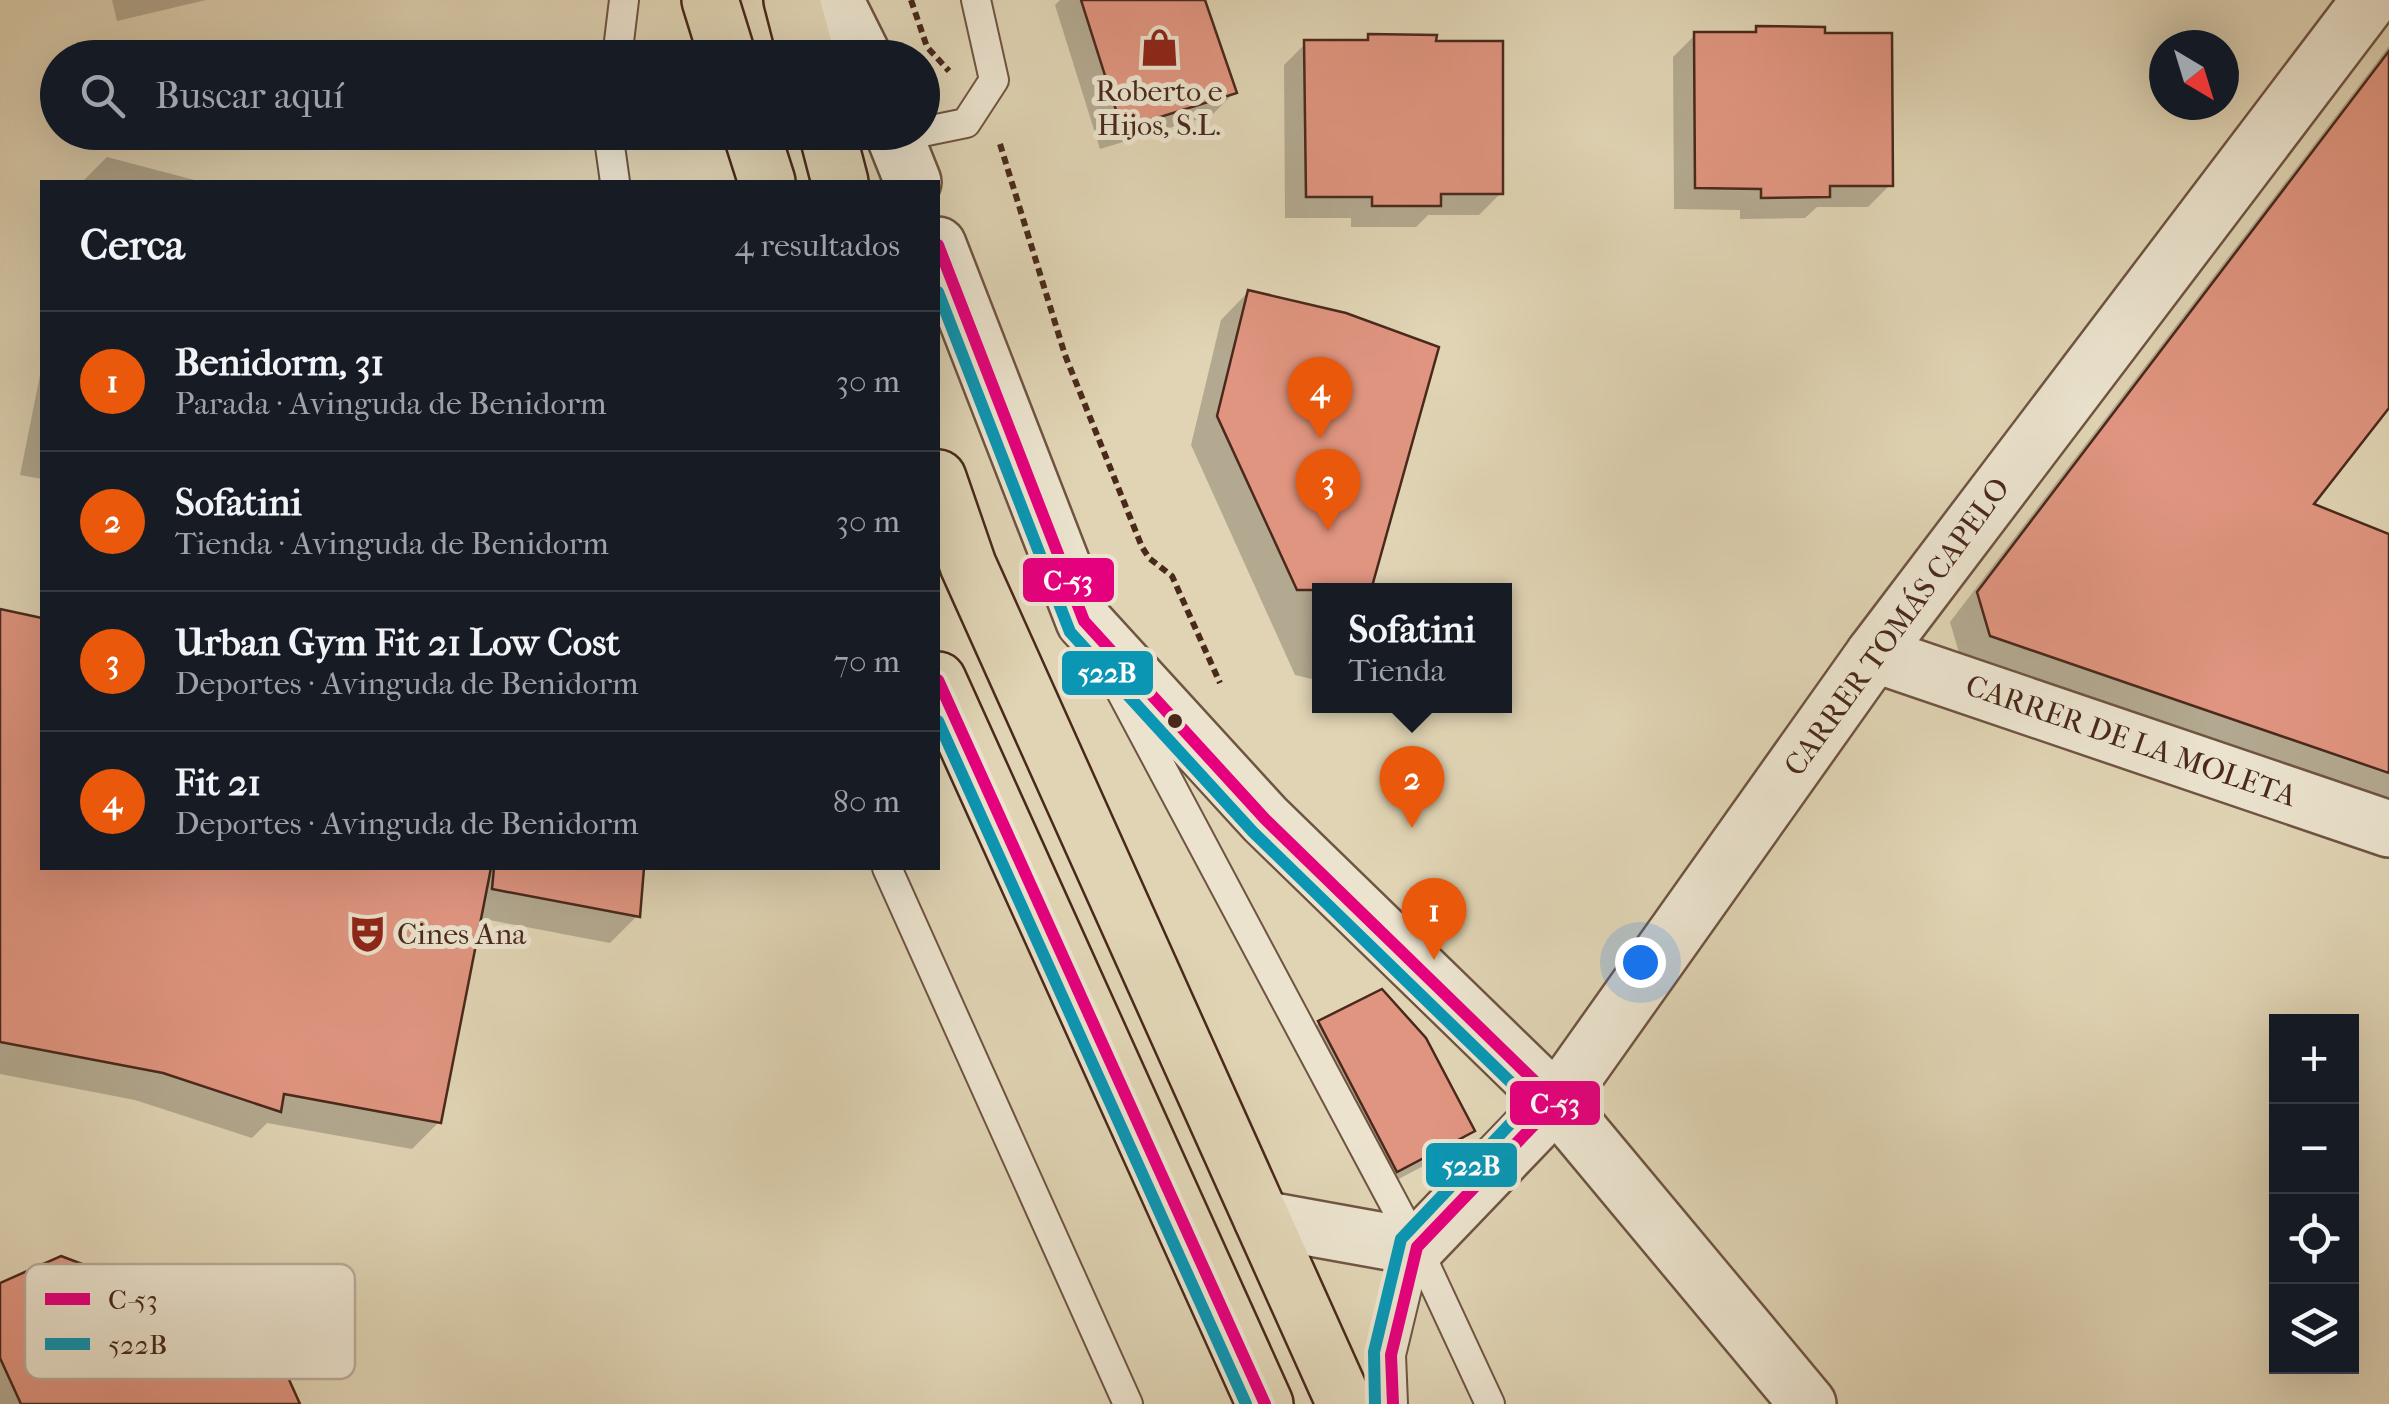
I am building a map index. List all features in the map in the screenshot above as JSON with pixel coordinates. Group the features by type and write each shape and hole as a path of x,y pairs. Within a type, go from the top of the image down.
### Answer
{"main road":[{"path":"710,0 722,40"},
{"path":"792,0 802,40"},
{"path":"757,150 766,180"},
{"path":"832,150 839,180"},
{"path":"940,484 968,565 1345,1404"},
{"path":"940,684 1266,1404"}],"street":[{"path":"835,0 855,40"},
{"name":"CARRER TOMÁS CAPELO","path":"1417,1247 1556,1102 1874,654 2370,0"},
{"path":"940,249 1084,621 1265,820 1556,1102 1808,1404"},
{"name":"CARRER DE LA MOLETA","path":"1874,654 2389,828"},
{"path":"1262,1219 1417,1247"}],"lane":[{"path":"619,40 624,0"},
{"path":"940,132 966,123 994,80 976,0"},
{"path":"611,150 615,180"},
{"path":"1084,621 1417,1247 1490,1404"},
{"path":"887,870 1128,1404"},
{"path":"1392,1404 1391,1355 1417,1247"}],"path":[{"path":"911,0 924,40"},
{"path":"940,60 981,100 994,120 1065,355 1142,547 1172,576 1222,689"}],"building":[{"name":"Roberto e Hijos, S.L.","path":"1081,0 1205,0 1237,93 1122,129"},
{"path":"1756,26 1825,27 1825,33 1892,33 1893,186 1830,186 1830,197 1761,198 1761,189 1695,188 1694,32 1756,32"},
{"path":"1368,34 1437,35 1436,41 1503,41 1503,194 1441,194 1441,206 1372,206 1372,197 1306,197 1304,40 1368,40"},
{"path":"2389,51 2389,408 2314,504 2389,534 2389,773 1990,636 1977,592"},
{"path":"1248,290 1346,313 1439,347 1373,583 1312,583 1312,590 1297,590 1217,416"},
{"path":"0,609 40,618 40,870 491,870 441,1123 284,1094 281,1112 163,1073 0,1042"},
{"path":"494,870 644,870 640,917 492,889"},
{"path":"1382,989 1426,1038 1475,1131 1397,1172 1318,1021"},
{"path":"61,1256 82,1264 43,1264"},
{"path":"25,1272 25,1379 289,1379 300,1404 21,1404 0,1358 0,1283"}],"transit line":[{"name":"C-53","path":"940,250 1084,621 1265,819 1556,1102 1417,1247 1391,1355 1393,1404"},
{"name":"522B","path":"940,297 1070,632 1253,832 1531,1102 1401,1239 1374,1352 1375,1404"},
{"name":"C-53","path":"940,684 1265,1404"},
{"name":"522B","path":"940,725 1246,1404"}],"place":[{"name":"Roberto e Hijos, S.L.","path":"1159,47"},
{"name":"Fit 21","path":"1320,439"},
{"name":"Urban Gym Fit 21 Low Cost","path":"1328,531"},
{"name":"Sofatini","path":"1412,828"},
{"name":"Cines Ana","path":"367,934"},
{"name":"Benidorm, 31","path":"1434,960"}]}
